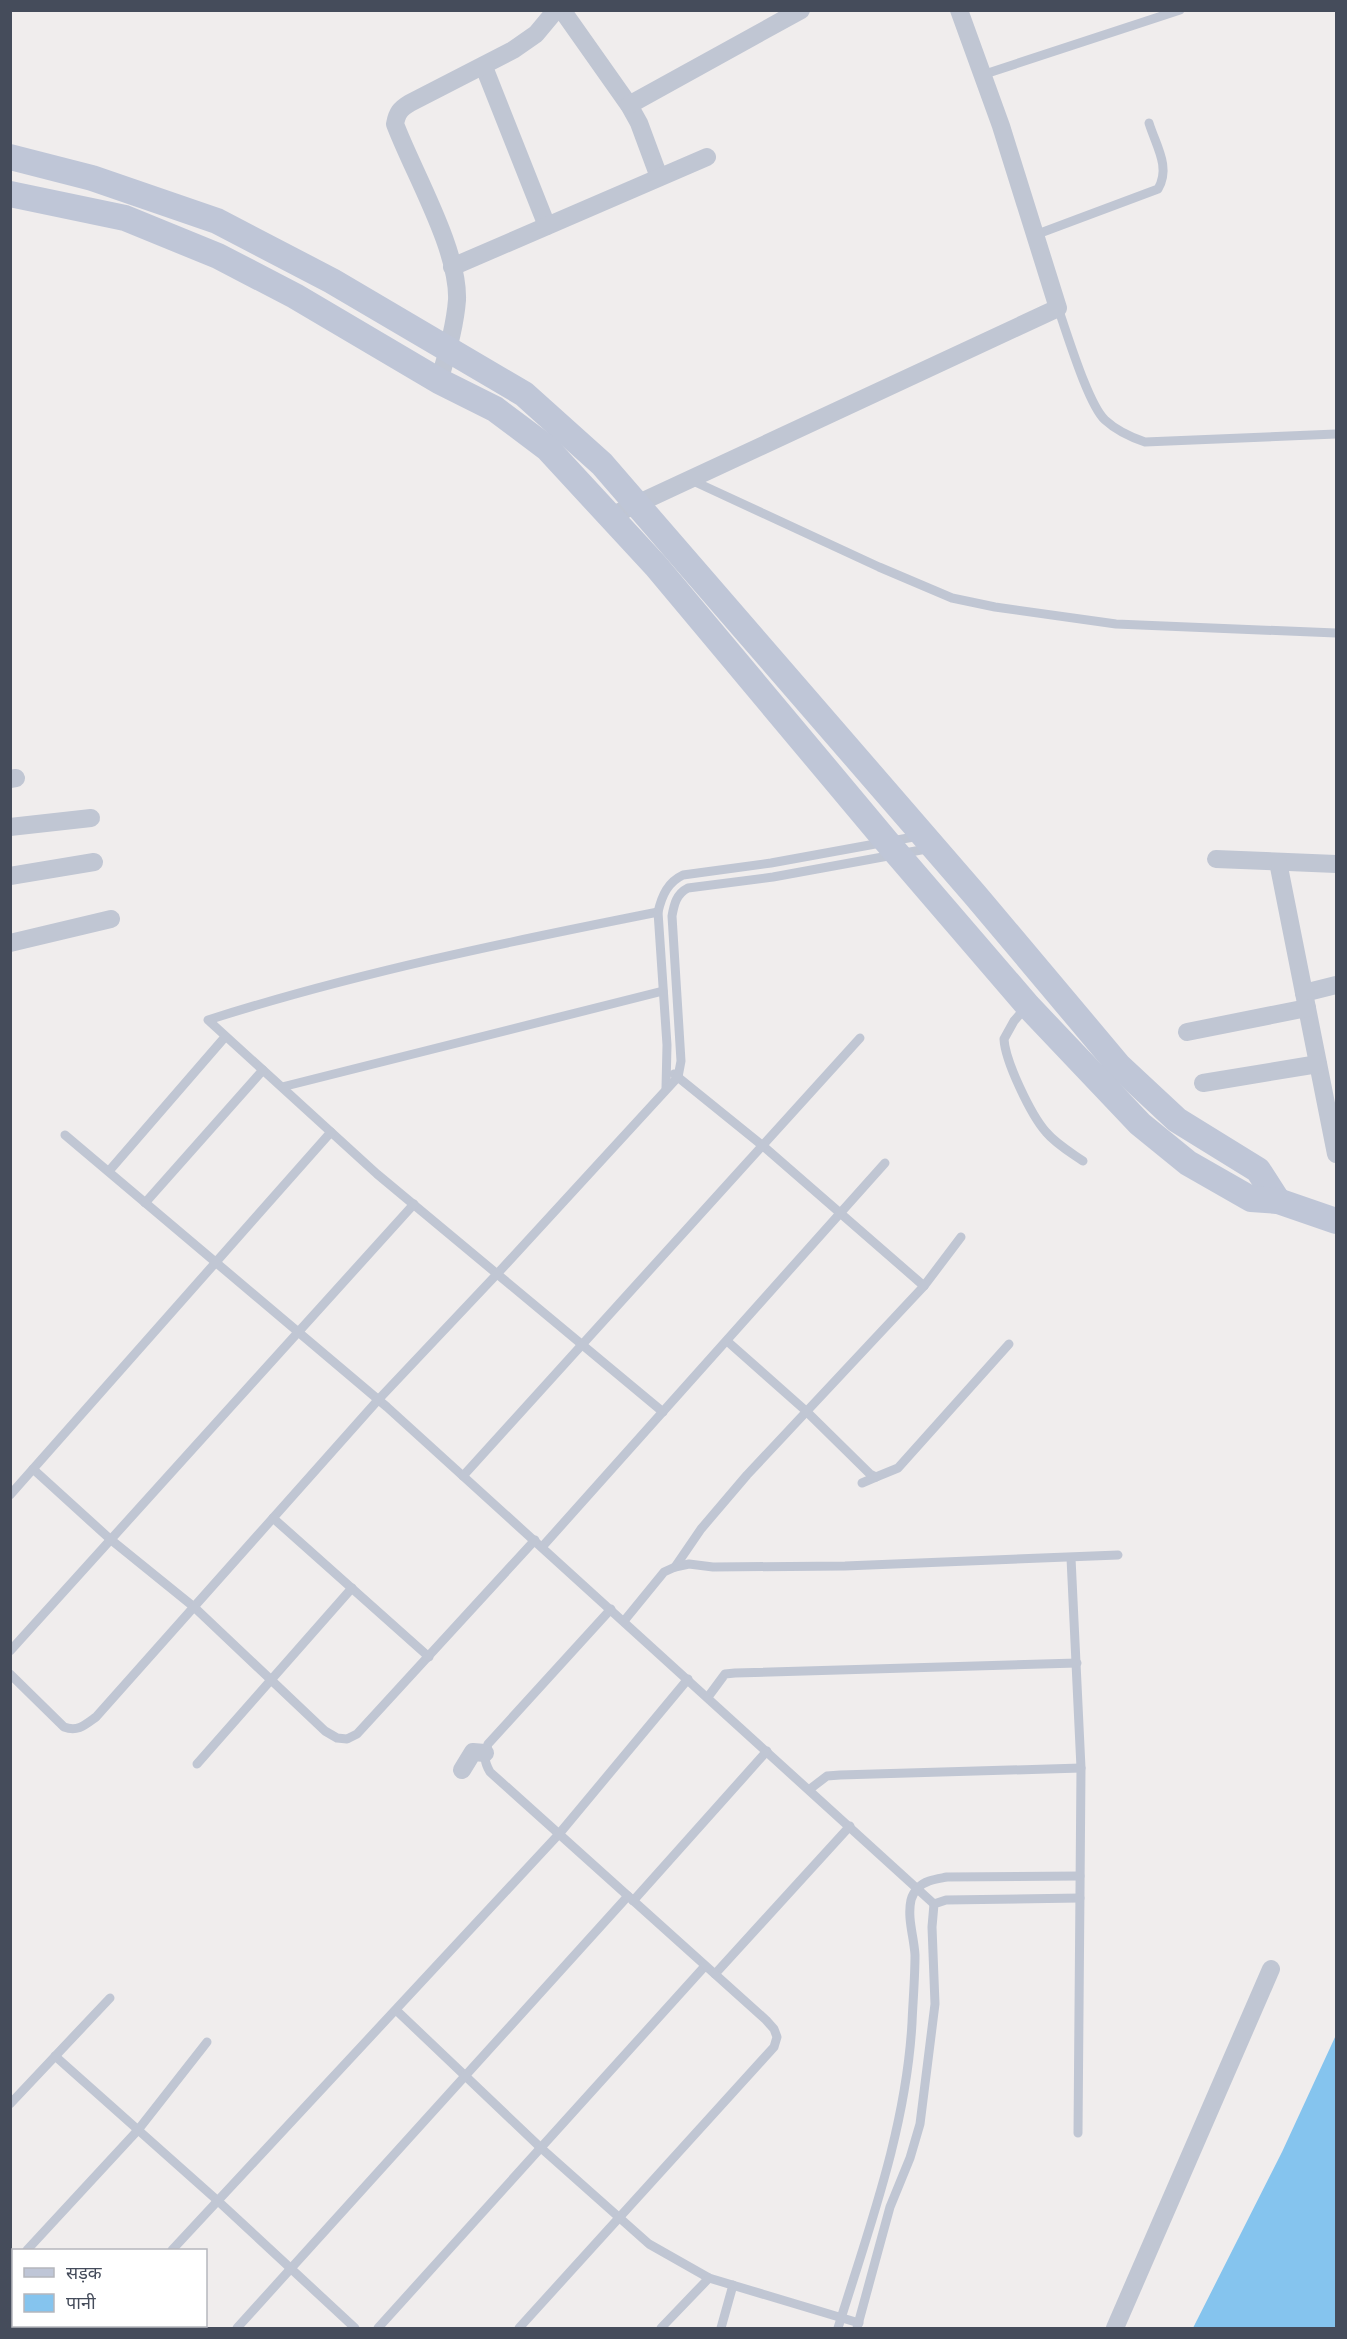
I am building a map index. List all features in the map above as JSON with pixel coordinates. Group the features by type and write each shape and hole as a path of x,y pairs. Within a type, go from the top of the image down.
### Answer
{"street":[{"path":"439,381 448,349 457,299 452,267 442,233 394,124 400,109 513,50 536,33 556,10"},
{"path":"562,10 629,105 639,123 659,177"},
{"path":"629,105 801,10"},
{"path":"609,517 1058,308 1001,126 959,10"},
{"path":"484,67 547,226"},
{"path":"452,267 707,157"},
{"path":"10,158 92,178 217,221 332,281 524,394 602,464 929,841 1119,1066 1177,1120 1258,1170 1278,1201"},
{"path":"10,194 125,218 218,256 295,296 439,381 495,409 547,448 656,566 1028,1006 1140,1124 1188,1164 1251,1199 1278,1201 1335,1214"},
{"path":"10,827 91,818"},
{"path":"1216,859 1336,864"},
{"path":"10,876 94,862"},
{"path":"1278,862 1306,1000 1325,1072 1336,1154"},
{"path":"10,942 111,920"},
{"path":"1187,1032 1306,1000 1336,985"},
{"path":"1203,1083 1325,1072"},
{"path":"1140,1124 1158,1102"},
{"path":"462,1770 473,1752 484,1753"},
{"path":"1115,2328 1271,1969"}],"lane":[{"path":"982,75 1180,10"},
{"path":"1035,235 1158,189 1164,178 1164,169 1149,123"},
{"path":"1058,308 1089,392 1103,418 1124,435 1145,442 1336,435"},
{"path":"688,479 952,598 994,607 1116,624 1336,633"},
{"path":"10,1674 64,1728 72,1730 83,1727 96,1717 378,1400 678,1077 681,1061 672,916 674,904 682,891 688,888 773,877 929,841"},
{"path":"666,1088 667,1070 658,912 667,888 674,879 684,875 771,863 893,849 929,841"},
{"path":"658,912 418,963 208,1020 414,1204 663,1412"},
{"path":"282,1088 663,991"},
{"path":"1028,1006 1014,1021 1004,1039 1004,1049 1038,1122 1048,1135 1083,1161"},
{"path":"109,1171 225,1036"},
{"path":"463,1476 860,1038"},
{"path":"146,1203 263,1070"},
{"path":"667,1070 762,1146 924,1286"},
{"path":"10,1495 331,1132"},
{"path":"65,1135 378,1400 810,1789 934,1904 932,1928 935,2004 920,2124 910,2158 890,2207 858,2326 842,2317 709,2278 667,2256 620,2219 541,2148 396,2010"},
{"path":"33,1469 110,1539 194,1607 325,1731 337,1738 347,1739 357,1734 663,1412 885,1163"},
{"path":"10,1651 414,1204"},
{"path":"675,1567 701,1529 722,1504 924,1286 961,1237"},
{"path":"727,1341 806,1411 870,1474 876,1477"},
{"path":"862,1483 898,1468 1009,1344"},
{"path":"273,1518 429,1657"},
{"path":"624,1621 664,1572 688,1564 713,1567 845,1566 1118,1556"},
{"path":"1071,1558 1081,1768 1078,2133"},
{"path":"197,1764 352,1588"},
{"path":"519,2328 774,2047 777,2037 774,2029 490,1772 485,1763 484,1753 488,1744 610,1609"},
{"path":"708,1697 725,1674 735,1673 1077,1663"},
{"path":"173,2249 559,1834 688,1679"},
{"path":"237,2328 466,2075 767,1751"},
{"path":"810,1789 827,1776 1081,1768"},
{"path":"715,1974 850,1826"},
{"path":"838,2328 886,2178 900,2117 914,1986 915,1954 910,1912 911,1898 918,1888 927,1882 947,1877 1080,1876"},
{"path":"934,1904 946,1900 1080,1898"},
{"path":"378,2328 705,1966"},
{"path":"10,2104 110,1998"},
{"path":"28,2249 138,2130 207,2042"},
{"path":"55,2056 218,2201 355,2328"},
{"path":"661,2328 709,2278"},
{"path":"721,2328 733,2285"}],"water":[{"path":"1336,2035 1336,2328 1193,2328 1282,2152"}]}
